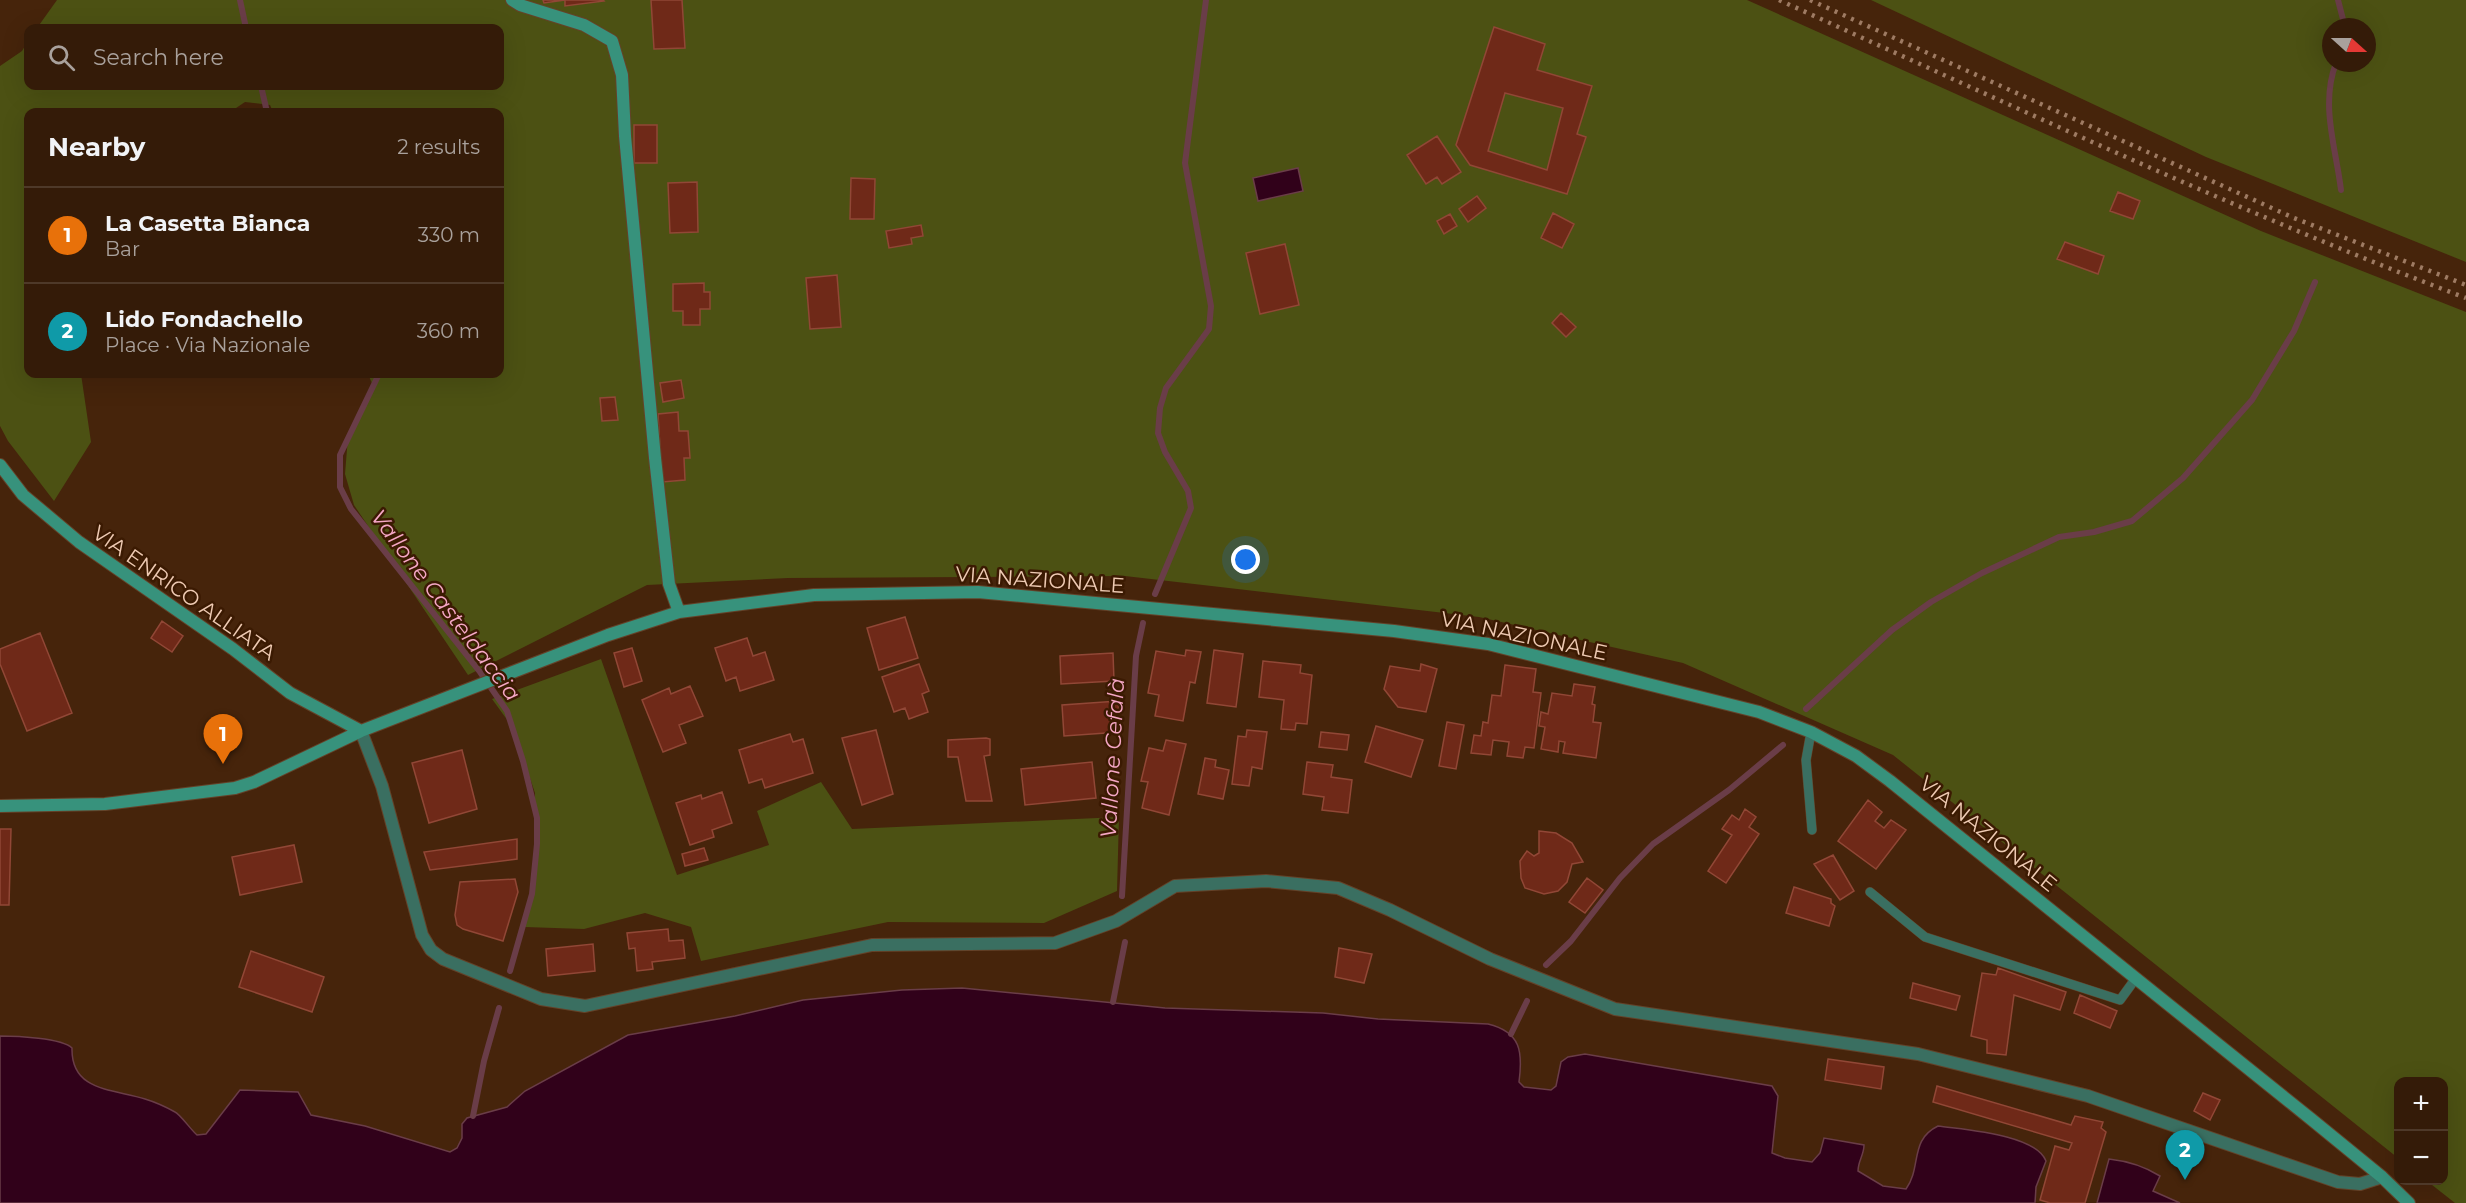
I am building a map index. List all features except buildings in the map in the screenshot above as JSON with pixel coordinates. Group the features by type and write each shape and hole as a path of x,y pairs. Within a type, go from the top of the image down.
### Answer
{"main road":[{"path":"512,0 520,5 584,25 612,41 622,75 625,136 655,458 669,584 679,612"},
{"name":"VIA ENRICO ALLIATA","path":"1,467 23,495 78,542 233,649 290,693 361,731"},
{"name":"VIA NAZIONALE","path":"0,806 105,804 235,788 254,782 361,731 608,635 679,612 814,595 978,592 1394,631 1488,644 1759,712 1811,732 1856,756 2136,978 2382,1177 2409,1203"}],"street":[{"path":"361,731 382,786 422,935 431,950 443,960 541,999 585,1006 872,945 1055,943 1116,921 1175,886 1266,881 1338,888 1490,958 1615,1009 1918,1054 2088,1096 2338,1182 2360,1184 2382,1177"}],"lane":[{"path":"1811,732 1806,760 1812,830"},
{"path":"1870,892 1925,937 2120,1000 2136,978"}],"green space":[{"path":"57,0 1747,0 2261,231 2466,312 2466,1203 2455,1203 2432,1185 2448,1185 2448,1077 2394,1077 2394,1155 1893,755 1683,663 1479,617 1125,576 788,578 647,585 468,675 354,505 345,474 348,437 374,388 370,378 504,378 504,108 271,108 270,105 245,102 236,108 24,108 24,378 82,378 91,442 54,501 8,441 0,426 0,66 24,48 24,90 504,90 504,24 40,24"},
{"path":"1871,0 2466,0 2466,262 2206,157"},
{"path":"601,659 677,875 769,845 757,811 821,782 852,829 1119,817 1117,891 1044,923 888,922 701,961 691,927 645,913 584,929 525,927 535,884 535,793 513,728 492,699"}],"shaded area":[{"path":"1298,168 1303,191 1258,201 1253,178"},
{"path":"962,988 1165,1008 1323,1013 1378,1019 1488,1024 1507,1032 1517,1045 1520,1053 1519,1082 1524,1087 1551,1090 1556,1086 1561,1062 1568,1057 1585,1054 1772,1086 1778,1096 1772,1153 1785,1158 1812,1162 1820,1153 1824,1138 1864,1145 1858,1171 1883,1186 1906,1189 1914,1172 1919,1146 1929,1132 1938,1126 2014,1139 2039,1152 2046,1161 2036,1187 2035,1203 0,1203 0,1036 38,1038 67,1045 72,1048 74,1062 86,1081 168,1108 177,1113 197,1135 206,1134 240,1090 298,1092 311,1115 365,1126 450,1152 457,1148 462,1138 462,1124 467,1118 507,1107 525,1091 628,1035 735,1016 803,1000 902,990"},
{"path":"2109,1159 2135,1164 2160,1176 2153,1191 2180,1203 2097,1203"}],"waterway":[{"name":"Vallone Casteldaccia","path":"240,0 245,24"},
{"name":"Vallone Cefalà","path":"1155,594 1191,508 1188,491 1165,452 1158,433 1160,408 1166,388 1209,329 1211,306 1185,163 1206,0"},
{"path":"2338,0 2343,18"},
{"path":"2333,72 2329,111 2341,190"},
{"name":"Vallone Casteldaccia","path":"262,90 266,108"},
{"path":"1806,709 1892,630 1931,602 1982,573 2059,537 2094,532 2132,521 2183,478 2252,400 2294,331 2315,282"},
{"name":"Vallone Casteldaccia","path":"377,378 340,455 340,487 351,509 480,672 507,711 523,761 537,818 532,894 510,971"},
{"name":"Vallone Cefalà","path":"1122,896 1136,656 1143,623"},
{"path":"1546,965 1571,941 1620,878 1653,844 1729,790 1783,745"},
{"name":"Vallone Cefalà","path":"1113,1002 1125,942"},
{"path":"1511,1034 1527,1001"},
{"name":"Vallone Casteldaccia","path":"473,1116 484,1061 499,1008"}],"railway":[{"path":"1779,0 2206,192 2466,298"},
{"path":"1810,0 2294,218 2466,285"}],"place":[{"name":"La Casetta Bianca","path":"223,764"},
{"name":"Lido Fondachello","path":"2185,1180"}]}
